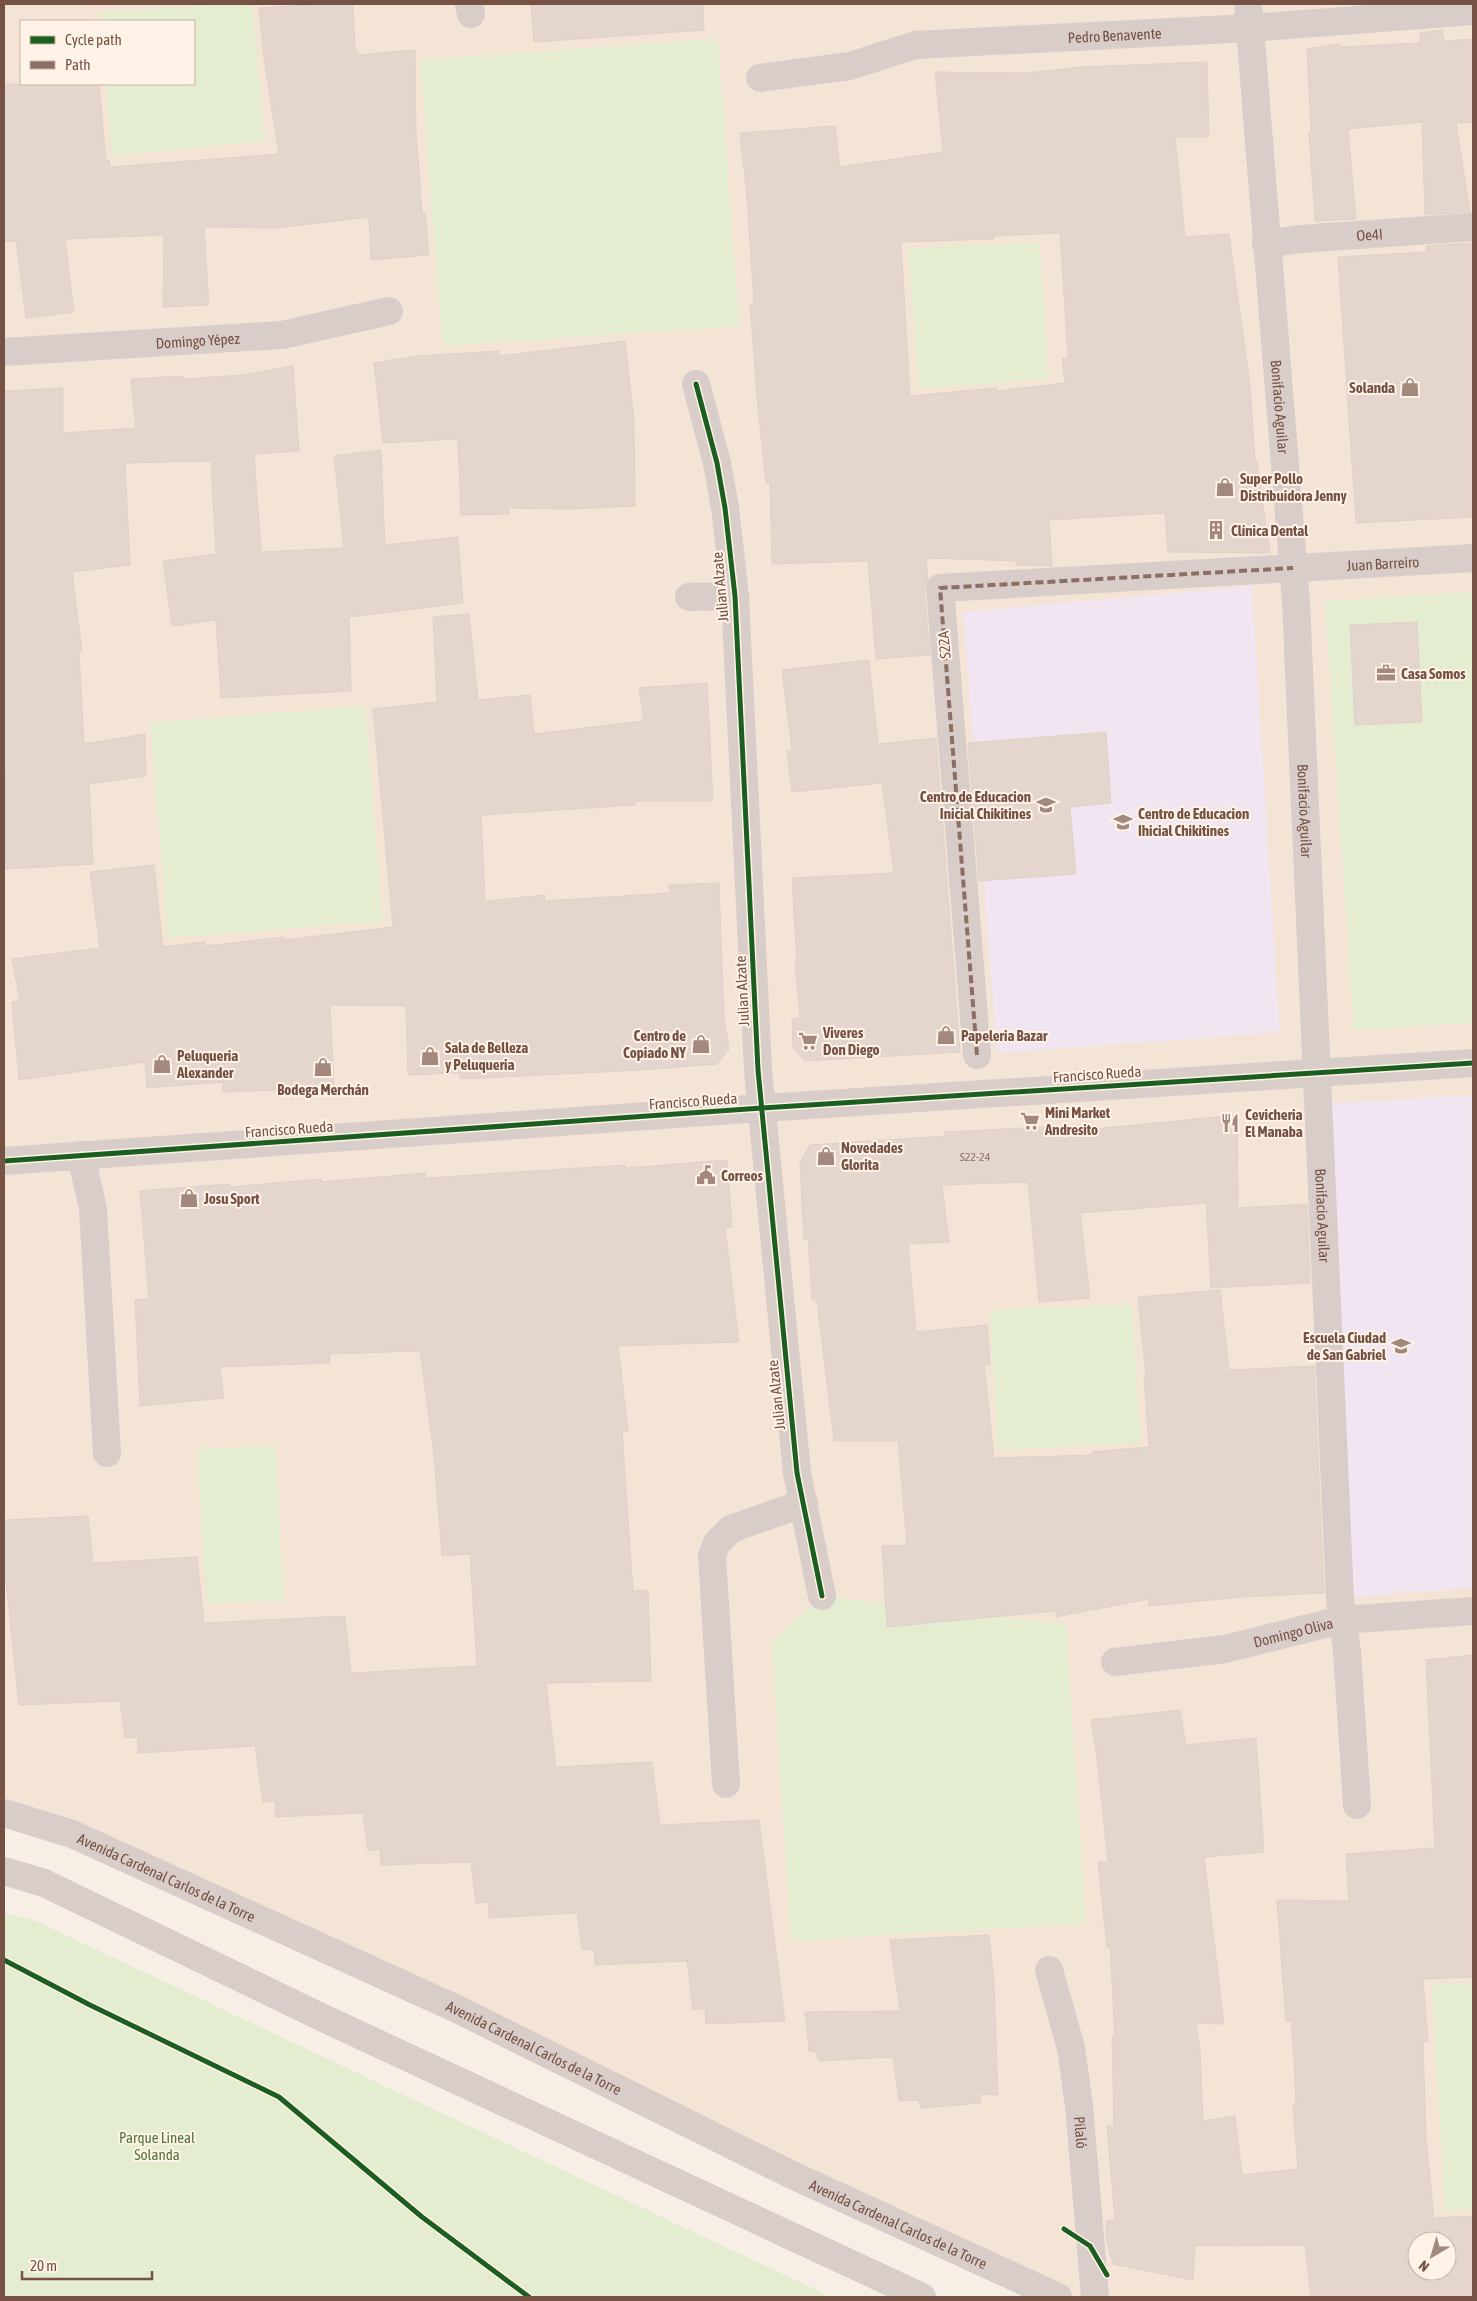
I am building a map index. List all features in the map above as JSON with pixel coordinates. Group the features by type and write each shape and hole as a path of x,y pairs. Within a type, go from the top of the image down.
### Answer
{"street":[{"name":"Pedro Benavente","path":"760,78 850,66 915,45 1249,16 1473,11"},
{"name":"Bonifacio Aguilar","path":"1249,16 1293,568 1341,1620 1347,1651 1358,1805"},
{"name":"Oe4I","path":"1266,244 1300,239 1473,227"},
{"name":"Domingo Yépez","path":"4,352 282,335 389,311"},
{"name":"Julian Alzate","path":"696,384 719,472 735,596 758,1070 764,1144 797,1473 822,1596"},
{"name":"Juan Barreiro","path":"1293,568 1473,558"},
{"name":"S22A","path":"977,1055 940,588 1293,568"},
{"path":"689,597 735,596"},
{"name":"Francisco Rueda","path":"4,1161 762,1108 1473,1063"},
{"path":"81,1156 94,1209 107,1452"},
{"path":"726,1784 712,1555 717,1543 731,1529 804,1503"},
{"name":"Domingo Oliva","path":"1115,1662 1225,1649 1341,1620 1473,1611"},
{"name":"Avenida Cardenal Carlos de la Torre","path":"4,1813 72,1834 457,2008 790,2174 1058,2297"},
{"path":"4,1871 44,1883 328,2020 922,2297"},
{"name":"Pilaló","path":"1049,1970 1071,2048 1079,2106 1095,2297"}],"shaded area":[{"name":"Solanda","path":"4,4 1473,4 1473,2297 1023,2297 994,2266 4,1817"},
{"name":"Centro de Educacion Ihicial Chikitines","path":"1252,586 1280,1033 997,1053 963,612"},
{"name":"Escuela Ciudad de San Gabriel","path":"1473,1095 1473,1587 1340,1599 1317,1104"}],"green space":[{"path":"223,4 252,4 265,141 112,155 106,85 195,85 195,20 100,20 99,12"},
{"path":"718,39 739,326 443,346 420,60"},
{"path":"1040,242 1048,379 919,389 908,248"},
{"path":"1473,592 1473,1023 1354,1030 1325,601"},
{"path":"365,706 383,921 168,938 150,723"},
{"path":"1132,1304 1140,1443 998,1450 990,1310"},
{"path":"275,1446 284,1601 207,1603 197,1449"},
{"path":"822,1596 1066,1624 1086,1923 791,1941 772,1642"},
{"name":"Parque Lineal Solanda","path":"4,1913 36,1921 831,2297 4,2297"},
{"path":"1473,1983 1473,2209 1445,2211 1432,1985"}],"building":[{"path":"353,4 355,50 358,49 358,55 415,50 416,132 422,214 425,214 429,255 371,260 369,217 276,228 204,227 209,305 163,307 164,235 65,239 74,312 26,318 16,241 4,242 4,84 99,85 106,161 109,160 110,167 279,154 264,59 259,8"},
{"path":"531,4 703,4 704,30 534,42"},
{"path":"1442,30 1444,41 1473,39 1473,122 1456,123 1470,212 1425,215 1422,122 1348,129 1356,219 1315,221 1309,132 1311,131 1307,49 1340,44 1341,47 1420,43 1420,33"},
{"path":"1207,62 1209,137 1175,137 1185,237 1229,234 1250,385 1255,461 1257,461 1270,553 1168,552 1165,513 1049,520 1052,566 1017,565 1017,561 926,558 928,579 924,589 930,655 876,659 868,561 772,564 770,482 766,483 758,408 750,304 754,304 747,197 740,133 835,126 840,167 943,152 935,72 1028,73 1081,67","holes":["1060,233 1068,358 1062,358 1065,383 996,391 996,388 910,396 901,242 994,239 994,236"]},
{"name":"Solanda","path":"1473,243 1473,517 1356,523 1338,257 1426,252 1426,246"},
{"path":"625,341 634,421 635,506 568,509 508,508 509,514 461,515 458,439 383,443 374,363 417,356 499,351 499,356"},
{"path":"293,366 299,451 254,454 261,552 344,548 334,456 381,450 385,545 458,537 463,603 349,617 351,691 221,698 216,620 172,626 163,561 216,554 211,461 125,463 130,565 72,572 82,652 79,652 84,744 145,734 146,776 89,784 93,864 5,869 4,391 63,388 63,433 136,428 131,379 183,376 183,379 243,375"},
{"path":"469,614 478,700 530,695 534,734 644,721 639,688 707,683 713,801 634,801 635,805 481,815 485,900 488,901 544,895 545,901 670,893 669,885 719,883 724,1018 729,1049 717,1064 643,1070 460,1079 460,1073 408,1075 406,1006 330,1005 334,1088 223,1092 223,1082 147,1088 145,1062 19,1080 12,1002 20,1001 12,959 100,948 90,872 154,865 163,947 205,942 205,946 284,937 284,940 393,927 373,709 437,702 433,617"},
{"name":"Casa Somos","path":"1417,622 1422,722 1355,725 1350,625"},
{"path":"869,660 878,744 936,738 960,1052 805,1061 793,1047 792,1019 800,1018 795,962 797,962 792,878 894,873 882,783 792,792 787,751 792,750 782,670"},
{"name":"Centro de Educacion Inicial Chikitines","path":"1106,732 1111,803 1070,807 1076,874 979,881 968,743"},
{"path":"1237,1115 1238,1208 1307,1204 1310,1283 1211,1288 1206,1203 1080,1213 1090,1298 1039,1302 1028,1182 942,1185 949,1242 908,1244 916,1332 987,1325 990,1365 984,1365 994,1458 1092,1455 1092,1452 1149,1447 1144,1376 1146,1375 1138,1297 1220,1290 1229,1370 1314,1366 1324,1593 1242,1597 1149,1606 1148,1599 1056,1617 1056,1611 887,1627 882,1546 907,1545 898,1441 834,1441 817,1300 812,1300 808,1239 804,1240 800,1162 810,1145 945,1136 945,1132 1084,1125 1084,1130"},
{"path":"727,1160 732,1227 725,1228 739,1342 618,1346 628,1431 622,1431 633,1591 648,1590 651,1681 546,1683 556,1767 652,1762 660,1825 759,1820 785,2021 706,2024 705,2008 693,2010 687,1961 595,1965 594,1949 582,1950 577,1913 489,1918 488,1902 476,1903 471,1862 381,1865 380,1849 368,1851 363,1813 275,1817 275,1801 263,1802 255,1746 138,1753 138,1737 125,1738 120,1701 19,1705 6,1581 4,1581 4,1520 88,1516 93,1563 197,1557 204,1623 345,1616 351,1673 477,1666 470,1554 442,1556 434,1455 420,1351 329,1354 330,1363 220,1367 224,1398 140,1406 135,1300 149,1299 140,1191 229,1184 230,1187 321,1179 321,1182 426,1173 426,1178 625,1165 626,1168"},
{"path":"1473,1655 1473,1977 1423,1979 1428,2042 1423,2042 1426,2138 1434,2218 1473,2216 1473,2297 1311,2297 1305,2245 1195,2246 1193,2280 1113,2264 1106,2240 1107,2220 1115,2220 1107,2126 1114,2126 1112,2036 1115,2036 1110,1947 1107,1947 1098,1862 1108,1862 1091,1720 1180,1710 1186,1745 1256,1738 1264,1852 1204,1857 1224,2024 1196,2023 1200,2051 1203,2121 1235,2116 1242,2175 1298,2169 1293,2106 1296,2105 1294,2057 1291,2021 1286,2022 1277,1900 1349,1901 1346,1854 1435,1848 1426,1660"},
{"path":"989,1935 994,1982 998,2095 981,2094 980,2103 921,2108 919,2100 899,2101 893,2057 819,2061 816,2052 809,2051 805,2012 900,2011 890,1940"}],"marked path":[{"path":"977,1055 940,588 1293,568"}],"cycle path":[{"path":"696,384 717,463 725,508 735,596 758,1070 797,1473 822,1596"},
{"path":"4,1161 762,1108 1473,1063"},
{"path":"4,1960 90,2005 279,2097 422,2217 529,2297"},
{"path":"1064,2229 1090,2246 1107,2275"}],"place":[{"name":"Solanda","path":"1410,387"},
{"name":"Super Pollo Distribuidora Jenny","path":"1225,487"},
{"name":"Clínica Dental","path":"1216,530"},
{"name":"Casa Somos","path":"1386,673"},
{"name":"Centro de Educacion Inicial Chikitines","path":"1046,805"},
{"name":"Centro de Educacion Ihicial Chikitines","path":"1123,822"},
{"name":"Papeleria Bazar","path":"946,1035"},
{"name":"Viveres Don Diego","path":"808,1041"},
{"name":"Centro de Copiado NY","path":"701,1044"},
{"name":"Sala de Belleza y Peluqueria","path":"430,1056"},
{"name":"Peluqueria Alexander","path":"162,1064"},
{"name":"Bodega Merchán","path":"323,1067"},
{"name":"Mini Market Andresito","path":"1030,1121"},
{"name":"Cevicheria El Manaba","path":"1230,1123"},
{"name":"Novedades Glorita","path":"826,1156"},
{"name":"Correos","path":"706,1175"},
{"name":"Josu Sport","path":"189,1198"},
{"name":"Escuela Ciudad de San Gabriel","path":"1401,1346"}]}
